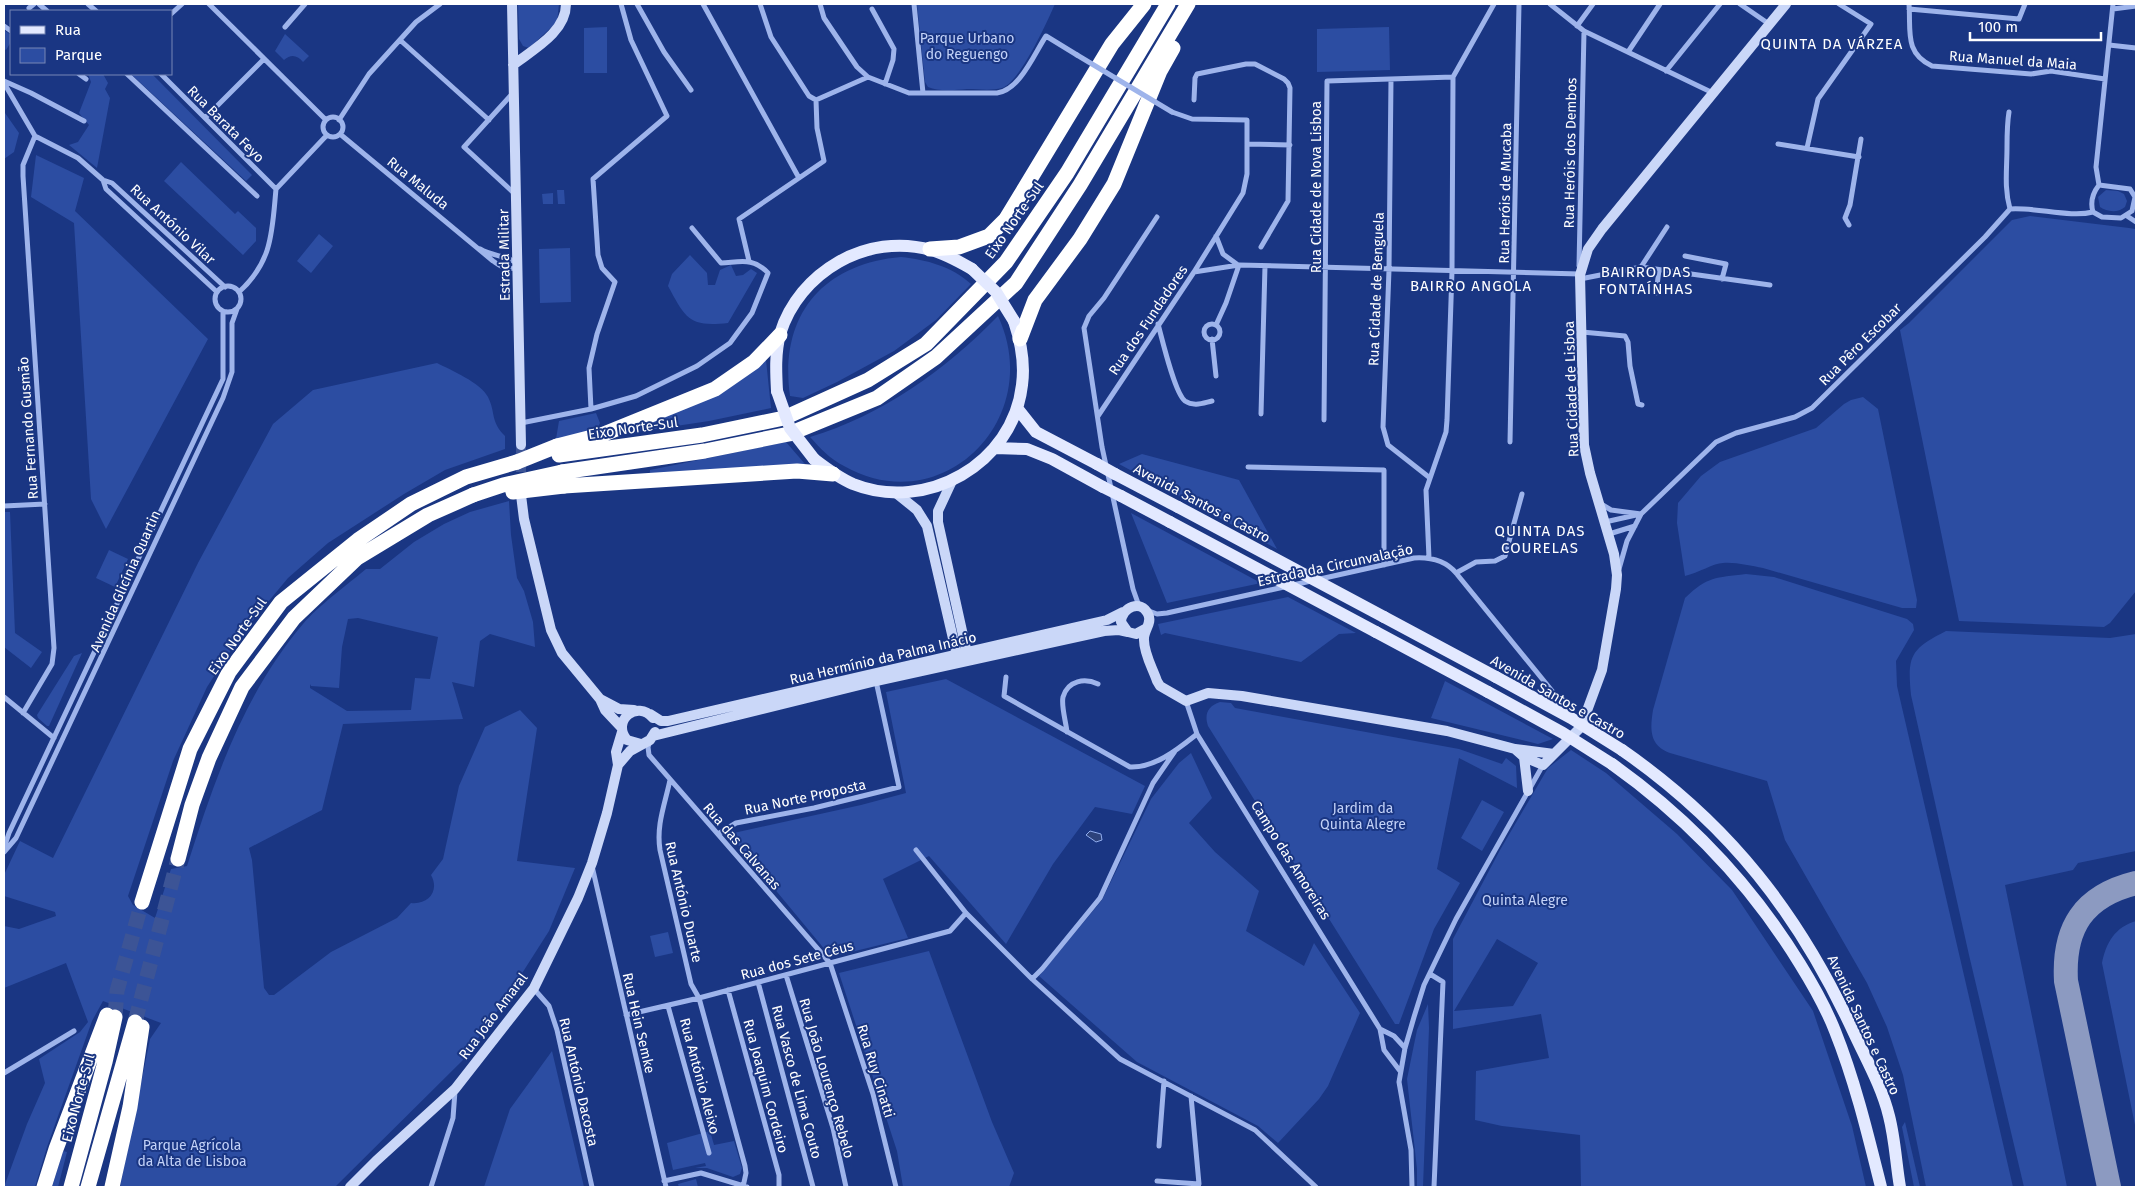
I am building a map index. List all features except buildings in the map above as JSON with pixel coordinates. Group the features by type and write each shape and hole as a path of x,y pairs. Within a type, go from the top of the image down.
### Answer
{"highway":[{"path":"930,249 959,247 989,236 1006,219 1112,44 1144,4"},
{"name":"Eixo Norte-Sul","path":"142,902 190,749 229,672 281,602 396,513 466,477 558,450 702,435 784,418 868,380 926,344 1006,262 1066,173 1168,4"},
{"path":"1020,339 1036,300 1080,239 1114,184 1160,72 1178,38 1185,9"},
{"path":"178,859 192,805 209,758 242,687 294,618 320,602 351,575 400,541 474,499 514,492 563,479 789,434 877,398 936,357 1016,283 1080,185 1185,9"},
{"path":"558,450 604,434 714,389 754,362 780,335"},
{"path":"563,479 797,471 833,474"},
{"name":"Eixo Norte-Sul","path":"44,1187 56,1149 111,1016 105,1062 71,1187"},
{"path":"88,1187 139,1024 130,1107 112,1187"}],"main road":[{"path":"906,246 930,249 952,257 972,269 996,292 1014,321 1020,339 1023,362 1022,386 1017,408 1008,429 995,448 975,467 952,481 915,492 896,493 860,486 833,474 814,460 790,428 777,391 775,363 780,335 789,313 802,293 818,276 838,262 859,252 882,247 906,246"},
{"name":"Avenida Santos e Castro","path":"1017,408 1036,432 1571,718 1622,750 1679,794 1733,846 1762,880 1792,920 1832,985 1873,1074 1889,1116 1900,1187"},
{"name":"Avenida Santos e Castro","path":"995,448 1027,450 1052,459 1488,692 1563,733 1612,764 1674,812 1727,865 1764,910 1792,950 1817,993 1835,1030 1864,1118 1881,1187"}],"street":[{"path":"29,8 34,4"},
{"path":"172,13 182,4"},
{"path":"209,4 326,120"},
{"path":"285,27 305,4"},
{"path":"339,120 369,74 416,22 440,4"},
{"name":"Estrada Militar","path":"512,4 521,445"},
{"path":"513,65 539,46 558,28 564,18 566,4"},
{"path":"591,409 589,368 597,334 615,282 602,268 598,255 593,179 667,116 631,40 621,4"},
{"path":"637,4 664,52 691,90"},
{"path":"703,4 799,178"},
{"path":"760,4 766,25 776,45 809,96 816,100"},
{"path":"820,4 824,18 857,67 868,77 904,92 923,93 914,4"},
{"path":"1429,558 1425,500 1430,478 1446,432 1447,420 1452,271 1453,77 1494,4"},
{"name":"Rua Heróis de Mucaba","path":"1510,442 1515,273 1519,4"},
{"path":"1550,4 1584,31 1714,93"},
{"path":"1577,26 1593,4"},
{"path":"1628,52 1660,4"},
{"path":"1666,71 1720,4"},
{"path":"1740,4 1770,24"},
{"name":"Rua Cidade de Lisboa","path":"1543,765 1581,727 1602,670 1617,575 1609,534 1590,473 1584,445 1580,277 1588,249 1602,229 1786,4"},
{"path":"1808,148 1818,99 1871,24 1839,4"},
{"path":"1909,6 2019,19 2025,4"},
{"name":"Rua Manuel da Maia","path":"1909,6 1912,48 1920,60 1932,66 2031,74 2051,72 2105,79"},
{"path":"2093,212 2091,202 2099,186 2096,167 2113,7 2136,6"},
{"path":"872,9 894,49 886,84"},
{"name":"Rua Heróis dos Dembos","path":"1580,277 1584,31"},
{"name":"Rua dos Fundadores","path":"923,93 997,93 1007,91 1016,83 1046,36 1172,112 1192,119 1247,120 1247,174 1243,192 1194,272 1098,416"},
{"path":"400,40 489,120"},
{"path":"2109,45 2136,48"},
{"path":"204,118 264,59"},
{"path":"1194,100 1195,78 1197,74 1246,64 1255,64 1263,67 1288,83 1290,88 1288,201 1261,247"},
{"path":"81,75 86,78"},
{"path":"128,75 257,196"},
{"name":"Rua Barata Feyo","path":"162,75 276,189"},
{"path":"816,100 868,77"},
{"name":"Rua Cidade de Nova Lisboa","path":"1324,420 1327,268 1327,81 1453,77"},
{"name":"Rua Cidade de Benguela","path":"1391,79 1383,427 1384,437 1388,445 1430,478"},
{"path":"4,82 31,93 84,121"},
{"path":"4,82 35,136"},
{"path":"514,93 464,147 516,195"},
{"path":"749,261 739,218 824,161 817,128 816,100"},
{"path":"2009,112 2006,130 2005,183 2010,209 2027,208 2076,214 2093,212 2102,217 2115,218 2127,216 2136,222"},
{"path":"332,117 339,120 343,128 340,134 333,137 327,135 323,128 326,120 332,117"},
{"name":"Rua Maluda","path":"340,134 502,268 510,269 518,265"},
{"path":"239,292 258,271 264,261 272,226 276,189 327,135"},
{"name":"Rua António Vilar","path":"35,136 78,158 103,180 112,183 225,287"},
{"name":"Rua Fernando Gusmão","path":"23,714 52,664 54,648 23,176 23,164 35,136"},
{"path":"1849,225 1845,218 1850,206 1861,139"},
{"path":"1247,144 1290,145"},
{"path":"1778,144 1859,157"},
{"name":"Rua António Vilar","path":"103,180 106,189 217,292"},
{"path":"2099,186 2120,186 2130,189 2135,194 2134,205 2127,216"},
{"name":"Rua Pêro Escobar","path":"1617,575 1627,541 1641,514 1716,442 1736,433 1795,417 1812,408 2010,209"},
{"path":"1157,217 1104,298 1089,316 1084,328 1102,447 1136,601 1149,616 1144,641 1160,686 1186,701 1208,693 1242,696 1447,731 1516,749 1554,754"},
{"path":"1641,267 1667,227"},
{"path":"520,423 591,409 636,396 697,366 730,343 752,313 768,273 760,264 749,261 721,262 692,228"},
{"path":"1216,236 1223,254 1239,266"},
{"path":"480,249 494,256 510,259 518,265"},
{"path":"1685,256 1726,264 1722,279"},
{"path":"1216,325 1239,266"},
{"path":"1194,272 1239,266 1265,266 1515,273 1580,277 1641,267 1770,285"},
{"path":"1262,414 1265,266"},
{"path":"1656,294 1659,270"},
{"path":"232,286 239,292 242,299 237,309 229,312 223,311 216,304 217,292 225,287 232,286"},
{"name":"Avenida Glicínia Quartin","path":"4,852 16,838 224,396 232,372 232,322 237,309"},
{"name":"Avenida Glicínia Quartin","path":"4,848 9,833 223,379 223,311"},
{"path":"1158,324 1180,396 1191,404 1197,405 1212,401"},
{"path":"1211,324 1220,328 1220,334 1217,338 1212,339 1206,336 1205,328 1211,324"},
{"path":"1582,332 1625,336 1628,342 1630,366 1638,404 1642,405"},
{"path":"1212,339 1216,376"},
{"path":"1248,468 1384,470 1384,565"},
{"path":"952,481 938,512 938,522 963,658"},
{"path":"896,493 917,510 927,526 963,658"},
{"path":"1456,573 1476,562 1495,561 1506,556 1522,494"},
{"path":"521,495 524,519 551,630 562,653 600,699 605,710 622,729 627,740 648,740 655,722 650,714 636,710 619,709 600,699"},
{"path":"1599,502 1611,510 1641,514"},
{"path":"4,506 45,504"},
{"path":"1605,522 1641,514"},
{"path":"1609,534 1635,526"},
{"name":"Estrada da Circunvalação","path":"1148,626 1156,618 1167,613 1414,558 1429,558 1444,563 1456,573 1581,727"},
{"path":"1133,589 1132,601 1125,611 1121,622 1146,650"},
{"path":"1125,611 1136,606 1142,608"},
{"name":"Estrada da Circunvalação","path":"1142,608 1152,613 1167,613"},
{"name":"Rua Hermínio da Palma Inácio","path":"648,740 1107,620 1125,611"},
{"path":"1130,632 1140,633 1148,626"},
{"name":"Rua Hermínio da Palma Inácio","path":"650,714 661,721 668,722 963,658 1104,630 1130,632"},
{"path":"1006,677 1004,696 1130,767 1141,767 1175,751 1197,734"},
{"path":"1067,732 1063,699 1067,688 1082,680 1090,680 1098,684"},
{"name":"Rua Norte Proposta","path":"718,834 736,823 814,808 899,787 876,681"},
{"path":"4,697 54,738"},
{"name":"Campo das Amoreiras","path":"1186,701 1197,734 1380,1029 1384,1050 1400,1071"},
{"path":"622,729 624,718 636,710"},
{"name":"Rua João Amaral","path":"350,1187 455,1089 534,988 578,898 592,863 618,766 616,752 622,729"},
{"name":"Rua João Amaral","path":"618,766 630,750 648,740"},
{"name":"Rua das Calvanas","path":"648,740 649,756 830,962"},
{"path":"1412,1187 1410,1150 1399,1082 1405,1048 1430,974 1460,912 1543,765 1524,757 1516,749"},
{"path":"1032,979 1100,898 1152,783 1175,751"},
{"path":"1524,757 1528,791"},
{"name":"Rua António Duarte","path":"670,780 659,824 658,836 691,984 699,998 745,1166 744,1187"},
{"path":"916,850 966,913 1032,979 1120,1059 1255,1130 1316,1187"},
{"name":"Rua Hein Semke","path":"592,863 666,1187"},
{"name":"Rua dos Sete Céus","path":"626,1015 699,998 950,931 966,913"},
{"name":"Rua Ruy Cinatti","path":"830,962 873,1094 896,1187"},
{"path":"1430,974 1443,982 1434,1187"},
{"name":"Rua João Lourenço Rebelo","path":"786,975 833,1128 846,1187"},
{"name":"Rua Vasco de Lima Couto","path":"758,982 814,1187"},
{"name":"Rua António Dacosta","path":"534,988 550,1006 557,1030 592,1187"},
{"name":"Rua Joaquim Cordeiro","path":"728,990 779,1175 778,1187"},
{"name":"Rua António Aleixo","path":"668,1006 709,1153"},
{"name":"Campo das Amoreiras","path":"1380,1029 1394,1036 1405,1048"},
{"path":"4,1074 74,1031"},
{"path":"1159,1146 1164,1082"},
{"path":"431,1187 453,1118 455,1089"},
{"path":"1157,1181 1199,1184 1191,1096"},
{"path":"664,1181 700,1173 744,1187"}],"green space":[{"path":"518,4 559,4 557,22 529,48 523,46 519,39"},
{"name":"Parque Urbano do Reguengo","path":"917,4 1055,4 1025,64 1009,83 1002,88 993,89 937,90 928,87 925,82"},
{"path":"607,27 607,73 584,73 584,28"},
{"path":"1389,27 1390,70 1317,72 1317,29"},
{"path":"4,30 10,34 10,44 6,50 4,49"},
{"path":"285,34 309,56 303,62 294,56 284,60 275,51"},
{"path":"88,75 104,75 108,83 105,89 110,98 97,168 69,145 78,142 89,125 79,113 91,82"},
{"path":"132,75 153,75 252,175 246,181"},
{"path":"5,113 19,133 14,152 4,159"},
{"path":"36,155 84,178 75,211 208,339 106,529 91,499 74,223 31,197"},
{"path":"181,162 235,214 238,211 256,228 256,241 243,255 164,181"},
{"path":"557,190 564,190 565,204 558,204"},
{"path":"2106,190 2118,191 2124,194 2127,201 2125,207 2112,211 2100,207 2098,197"},
{"path":"553,193 553,204 543,204 542,194"},
{"path":"2030,216 2135,229 2136,227 2136,591 2110,623 2104,627 1959,621 1900,330 2012,220"},
{"path":"319,234 333,246 311,273 297,261"},
{"path":"570,248 571,302 540,303 539,249"},
{"path":"690,255 707,273 708,285 715,285 720,270 731,265 736,276 743,275 751,269 757,273 728,323 705,324 697,322 690,318 679,306 668,286 672,274"},
{"path":"901,257 920,260 947,268 971,284 936,320 894,351 803,398 790,396 788,368 791,342 799,319 811,299 828,283 848,271 873,262"},
{"path":"998,316 1009,354 1008,391 996,423 976,451 948,470 916,481 881,480 839,463 810,437 862,417 911,388 957,354"},
{"path":"766,360 771,408 709,421 630,433 629,430"},
{"name":"Parque Agrícola da Alta de Lisboa","path":"437,363 465,377 479,387 488,397 497,426 505,436 505,449 445,470 404,494 328,543 288,578 243,632 207,687 173,761 128,896 133,905 155,918 171,869 187,866 208,801 247,709 282,651 309,617 366,569 380,569 414,542 444,524 470,512 509,501 511,535 517,578 524,591 533,622 535,647 490,634 480,641 474,687 452,682 463,719 343,724 322,810 249,848 252,860 264,988 269,995 274,995 331,952 397,918 411,903 423,902 431,896 434,886 431,875 443,859 459,786 485,727 520,710 537,728 517,861 575,868 549,931 505,1000 462,1061 335,1187 120,1187 150,1039 161,1023 103,1001 92,1021 47,1147 35,1187 4,1187 27,1124 45,1083 39,1059 80,1032 88,1022 66,963 4,988 4,926 19,929 56,916 55,912 4,896 4,875 20,841 53,858 198,563 273,424 313,390","holes":["358,618 438,637 430,679 415,678 411,710 347,711 310,688 310,684 311,686 339,688 342,647 348,619"]},
{"path":"1863,397 1878,409 1917,600 1916,608 1902,608 1763,568 1738,564 1719,563 1685,576 1677,523 1678,503 1701,476 1720,462 1816,428 1844,404"},
{"path":"596,413 600,423 598,427 568,438 556,439 559,421"},
{"path":"786,442 805,464 650,474 650,470"},
{"path":"1142,454 1239,480 1277,549 1119,464"},
{"path":"4,512 10,512 15,633 42,652 31,668 4,647"},
{"path":"1131,513 1261,583 1167,603"},
{"path":"109,550 128,559 115,587 96,578"},
{"path":"1746,574 1774,577 1907,619 1913,624 1914,630 1896,661 1897,686 2013,1187 1926,1187 1903,1075 1887,1027 1867,983 1785,840 1767,781 1670,753 1658,746 1652,736 1653,710 1685,598 1712,579"},
{"path":"1288,597 1356,633 1339,634 1301,662 1165,633 1161,635 1158,624"},
{"path":"1946,631 2110,638 2136,634 2136,851 2078,863 2073,870 2005,885 2067,1187 2024,1187 1969,955 1911,695 1910,671 1914,655 1925,643"},
{"path":"82,653 49,726 47,726 37,715 74,656"},
{"path":"946,679 1145,786 1132,814 1095,807 1053,864 1006,944 929,856 883,879 908,938 831,957 729,834 861,805 906,793 886,692"},
{"path":"1445,681 1553,739 1538,744 1431,718"},
{"name":"Jardim da Quinta Alegre","path":"1220,702 1231,703 1235,708 1459,749 1502,764 1506,758 1516,766 1517,788 1459,758 1437,869 1460,883 1434,929 1399,1024 1395,1024 1208,726 1206,718 1208,711 1212,706"},
{"name":"Quinta Alegre","path":"1571,750 1606,773 1677,834 1732,890 1813,1011 1852,1126 1866,1187 1581,1187 1580,1135 1502,1126 1475,1120 1476,1071 1549,1058 1541,1014 1453,1029 1453,939 1500,850 1548,768","holes":["1497,939 1538,963 1513,1006 1454,1011"]},
{"path":"1191,753 1212,798 1189,823 1215,852 1259,891 1246,931 1304,966 1314,943 1360,1013 1328,1086 1319,1099 1278,1143 1258,1126 1137,1062 1039,976 1102,900 1151,799 1179,763"},
{"path":"1482,800 1504,812 1482,851 1461,838"},
{"path":"2136,921 2136,1130 2102,963 2106,949 2117,932 2122,927"},
{"path":"668,932 673,953 655,957 650,936"},
{"path":"929,951 992,1122 1014,1173 1009,1187 903,1187 897,1151 839,973"},
{"path":"1428,1004 1429,1028 1423,1187 1417,1187 1417,1169 1407,1079 1417,1030"},
{"path":"552,1051 584,1187 484,1187 510,1109"},
{"path":"1905,1122 1920,1187 1914,1187 1902,1127"},
{"path":"710,1131 714,1145 734,1141 742,1168 740,1174 733,1177 707,1168 695,1168 706,1166 705,1163 673,1170 667,1143"},
{"path":"63,1151 67,1152 58,1187 52,1187"},
{"path":"696,1179 698,1187 679,1187 678,1184"}],"shaded area":[{"path":"1090,831 1101,834 1102,840 1096,842 1086,835"}],"taxiway":[{"path":"2109,1187 2066,981 2066,962 2068,945 2080,917 2102,896 2136,883"}],"tunnel":[{"path":"521,445 521,487"},
{"path":"135,1022 178,859"},
{"path":"115,1017 117,991 142,902"}],"district":[{"name":"QUINTA DA VÁRZEA","path":"1832,44"},
{"name":"BAIRRO DAS FONTAÍNHAS","path":"1646,280"},
{"name":"BAIRRO ANGOLA","path":"1471,286"},
{"name":"QUINTA DAS COURELAS","path":"1540,540"}]}
